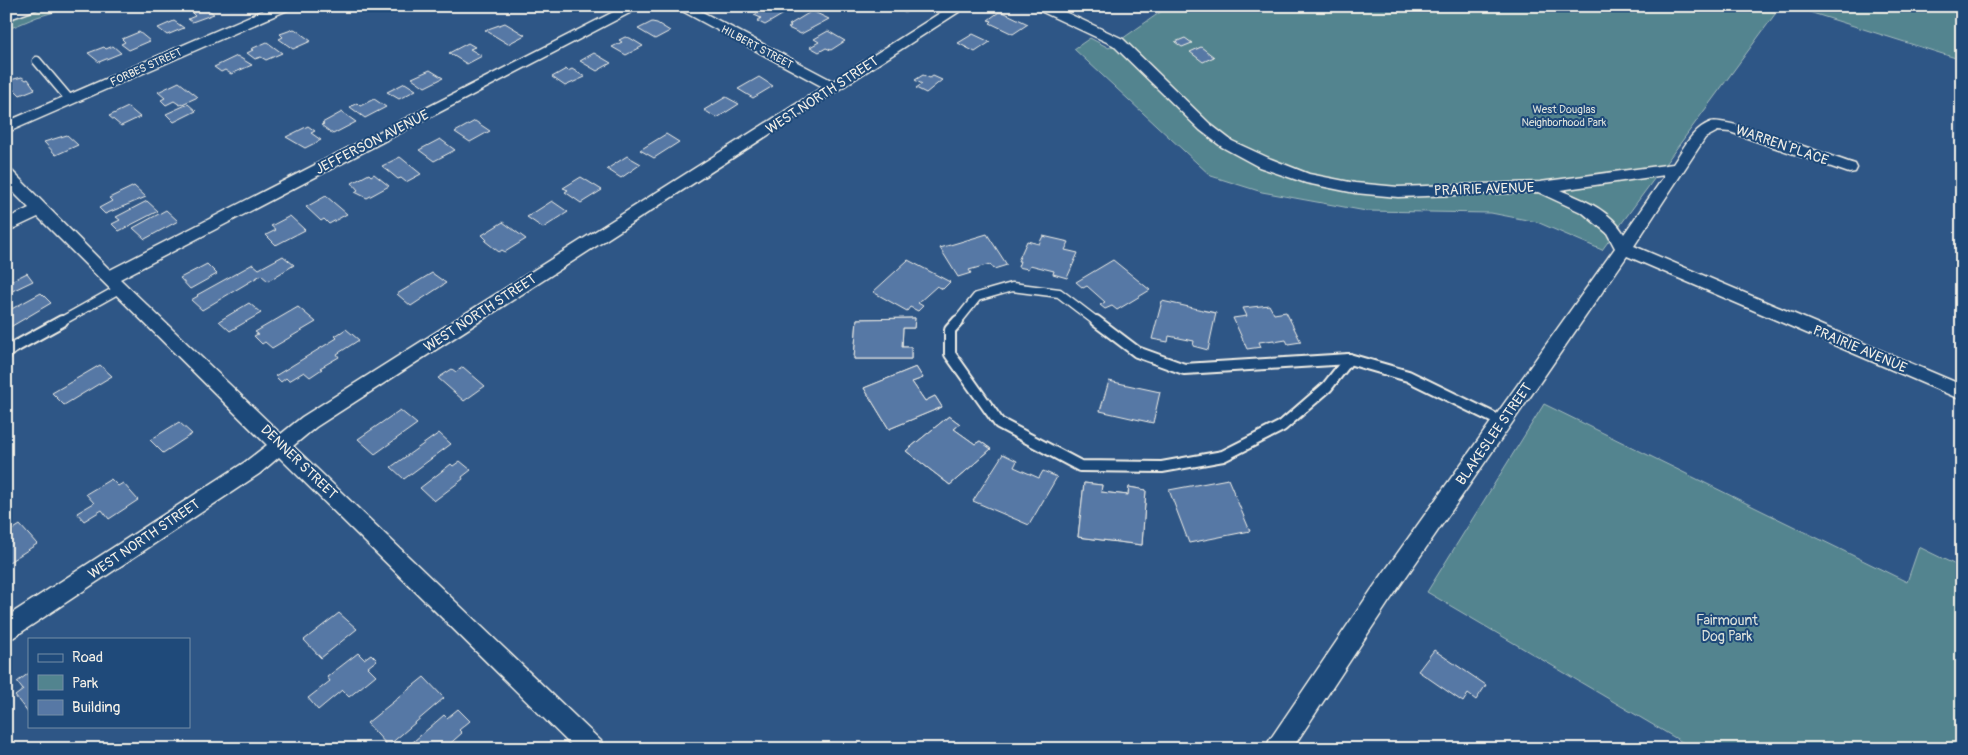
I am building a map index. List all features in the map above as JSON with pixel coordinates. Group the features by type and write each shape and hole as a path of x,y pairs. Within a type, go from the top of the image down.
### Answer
{"street":[{"name":"FORBES STREET","path":"6,128 285,6"},
{"name":"JEFFERSON AVENUE","path":"114,284 636,6"},
{"name":"HILBERT STREET","path":"680,6 834,88"},
{"name":"WEST NORTH STREET","path":"6,630 252,468 318,417 961,6"},
{"name":"PRAIRIE AVENUE","path":"1041,6 1118,42 1205,127 1227,144 1285,172 1355,188 1398,192 1508,190 1540,187 1589,210 1612,229 1624,248 1962,393"},
{"name":"BLAKESLEE STREET","path":"1278,749 1380,596 1624,248 1676,168 1700,135 1715,126"},
{"name":"WARREN PLACE","path":"1715,126 1732,128 1849,168"},
{"path":"1540,187 1676,168"},
{"name":"DENNER STREET","path":"6,175 114,284 592,749"},
{"path":"6,226 40,210"}],"lane":[{"path":"6,16 34,6"},
{"path":"38,61 70,100"},
{"path":"6,354 114,284"},
{"path":"1349,359 1327,387 1282,426 1223,456 1162,467 1080,466 999,423 950,354 950,330 976,297 1012,287 1059,292 1137,352 1184,369 1349,359 1408,376 1502,422"}],"green space":[{"path":"6,6 75,6 37,17 6,30"},
{"name":"West Douglas Neighborhood Park","path":"1169,6 1781,6 1602,250 1537,222 1491,213 1366,211 1262,192 1211,176 1074,49 1090,38 1109,48"},
{"path":"1790,6 1962,6 1962,60"},
{"name":"Fairmount Dog Park","path":"1544,404 1907,582 1919,547 1962,568 1962,749 1694,749 1427,592"}],"building":[{"path":"772,6 787,12 765,25 757,21 761,18 754,15"},
{"path":"883,6 909,6 913,8 905,13 899,10 896,12"},
{"path":"206,8 214,14 192,22 188,19 195,16 192,13"},
{"path":"812,11 829,19 801,34 788,28 791,26 789,25"},
{"path":"999,12 1028,24 1013,34 990,23 992,21 988,20"},
{"path":"174,21 184,28 167,35 158,28"},
{"path":"652,22 670,31 655,39 638,29"},
{"path":"505,23 525,35 508,44 485,30"},
{"path":"294,29 311,41 293,49 279,39 283,37 280,34"},
{"path":"828,31 845,41 831,50 826,48 819,52 810,47 819,42 814,39"},
{"path":"139,32 150,41 129,50 121,44 125,42 122,39"},
{"path":"973,34 990,42 975,52 958,43"},
{"path":"625,37 643,46 626,55 612,47 622,42 619,40"},
{"path":"1185,38 1192,43 1182,47 1175,42"},
{"path":"267,42 282,53 266,60 261,57 255,59 247,53 253,50 251,49"},
{"path":"468,43 475,47 470,49 482,56 467,64 449,53"},
{"path":"113,46 121,53 99,62 88,53 104,47 106,49"},
{"path":"1201,47 1214,57 1203,62 1190,52"},
{"path":"594,53 611,63 597,71 580,61"},
{"path":"237,56 252,65 231,74 225,70 221,72 214,67"},
{"path":"566,69 568,71 572,69 585,77 565,86 552,77"},
{"path":"430,70 443,78 425,87 412,78"},
{"path":"923,75 930,78 933,76 942,80 926,93 916,88 922,84 915,80"},
{"path":"22,77 26,80 28,79 35,89 20,95 15,90 10,92 6,90 6,81"},
{"path":"759,77 773,86 753,98 738,89"},
{"path":"179,82 198,97 180,105 174,101 166,105 161,100 165,98 158,92"},
{"path":"405,83 416,90 399,99 387,92"},
{"path":"726,97 739,104 717,118 704,110"},
{"path":"374,99 386,107 365,118 350,107 357,103 360,106"},
{"path":"188,104 196,111 174,122 166,114"},
{"path":"128,107 140,117 121,126 109,116"},
{"path":"342,112 356,122 333,134 321,125 324,124 322,123"},
{"path":"475,121 490,131 470,142 455,132"},
{"path":"308,126 315,131 311,133 321,140 305,148 286,137"},
{"path":"666,134 679,142 654,158 640,150"},
{"path":"67,135 78,145 56,155 44,142"},
{"path":"440,139 455,150 434,161 419,150"},
{"path":"627,156 641,164 621,178 607,169"},
{"path":"400,157 421,174 406,182 401,178 398,179 382,166"},
{"path":"369,174 371,176 374,174 389,186 367,198 355,192 358,190 352,183"},
{"path":"581,177 602,190 581,203 565,192 568,190 563,188"},
{"path":"134,186 146,197 105,214 99,208 112,201 109,198"},
{"path":"326,196 347,214 329,224 324,219 321,221 306,207"},
{"path":"147,201 158,211 119,231 112,224 120,220 116,217"},
{"path":"552,201 568,212 543,228 527,217"},
{"path":"166,210 178,221 145,239 133,228"},
{"path":"290,216 305,230 276,245 266,235 276,230 271,226"},
{"path":"503,222 526,239 505,252 502,250 499,252 485,241 487,240 482,235"},
{"path":"987,234 1007,265 994,269 990,264 969,270 971,273 958,277 940,248"},
{"path":"1043,236 1069,242 1065,250 1078,253 1067,278 1053,274 1054,271 1030,265 1028,269 1018,267 1020,261 1018,261 1027,241 1039,244"},
{"path":"283,256 294,265 268,281 261,275 202,310 191,300 253,264 259,269"},
{"path":"908,260 950,282 943,289 937,286 918,303 923,306 918,311 910,307 907,311 873,292"},
{"path":"1113,260 1150,290 1117,310 1112,306 1105,309 1100,305 1105,302 1087,286 1083,288 1076,282"},
{"path":"207,264 217,274 190,289 180,278"},
{"path":"27,273 33,281 6,294 6,279 9,282"},
{"path":"432,273 446,283 411,306 397,294"},
{"path":"41,293 51,303 7,329 6,312"},
{"path":"1162,301 1216,313 1208,350 1193,346 1194,341 1169,336 1168,342 1152,339"},
{"path":"249,303 261,313 230,331 219,321"},
{"path":"1269,305 1274,314 1286,312 1301,342 1288,344 1286,340 1274,342 1274,340 1259,342 1261,347 1247,349 1233,318 1247,316 1243,308"},
{"path":"298,307 316,322 272,348 265,342 262,344 254,336 258,334 255,332"},
{"path":"915,318 914,328 903,328 902,347 911,347 911,359 854,359 857,319"},
{"path":"915,318 914,328 903,328 902,347 911,347 911,359 854,359 857,319"},
{"path":"346,329 359,340 337,354 339,357 320,368 322,369 310,377 304,372 289,381 286,378 281,382 275,376 337,338 335,336"},
{"path":"100,365 112,376 64,405 52,393"},
{"path":"463,367 485,386 464,401 438,378 452,369 456,372"},
{"path":"916,367 923,378 912,382 925,401 935,396 942,407 889,429 864,388"},
{"path":"916,367 923,378 912,382 925,401 935,396 942,407 889,429 864,388"},
{"path":"1109,381 1160,392 1153,423 1100,411"},
{"path":"400,410 417,424 375,454 358,439"},
{"path":"949,416 960,424 954,429 975,444 980,441 991,449 950,485 906,451"},
{"path":"949,416 960,424 954,429 975,444 980,441 991,449 950,485 906,451"},
{"path":"179,422 192,434 163,453 150,440"},
{"path":"439,433 451,444 404,479 391,467"},
{"path":"1003,454 1017,461 1014,467 1039,478 1043,471 1057,477 1029,525 973,501"},
{"path":"460,461 471,470 462,477 463,479 434,501 420,488 451,464 453,466"},
{"path":"111,479 118,486 123,483 138,500 109,519 102,510 84,521 77,513 94,503 86,494"},
{"path":"1228,479 1250,531 1189,543 1169,490"},
{"path":"1084,483 1102,485 1101,492 1128,495 1129,487 1146,490 1142,545 1078,537"},
{"path":"1084,483 1102,485 1101,492 1128,495 1129,487 1146,490 1142,545 1078,537"},
{"path":"20,525 37,544 6,564 6,534"},
{"path":"339,613 357,629 321,658 304,640"},
{"path":"1434,650 1486,685 1476,700 1468,694 1463,702 1418,671"},
{"path":"358,653 364,659 371,654 377,660 368,667 376,675 349,697 342,690 318,710 308,698 330,681 327,677"},
{"path":"28,674 28,713 15,696 23,690 17,682"},
{"path":"424,677 444,698 388,746 367,723"},
{"path":"458,709 470,721 459,730 462,733 444,749 406,748 444,715 447,718"}]}
